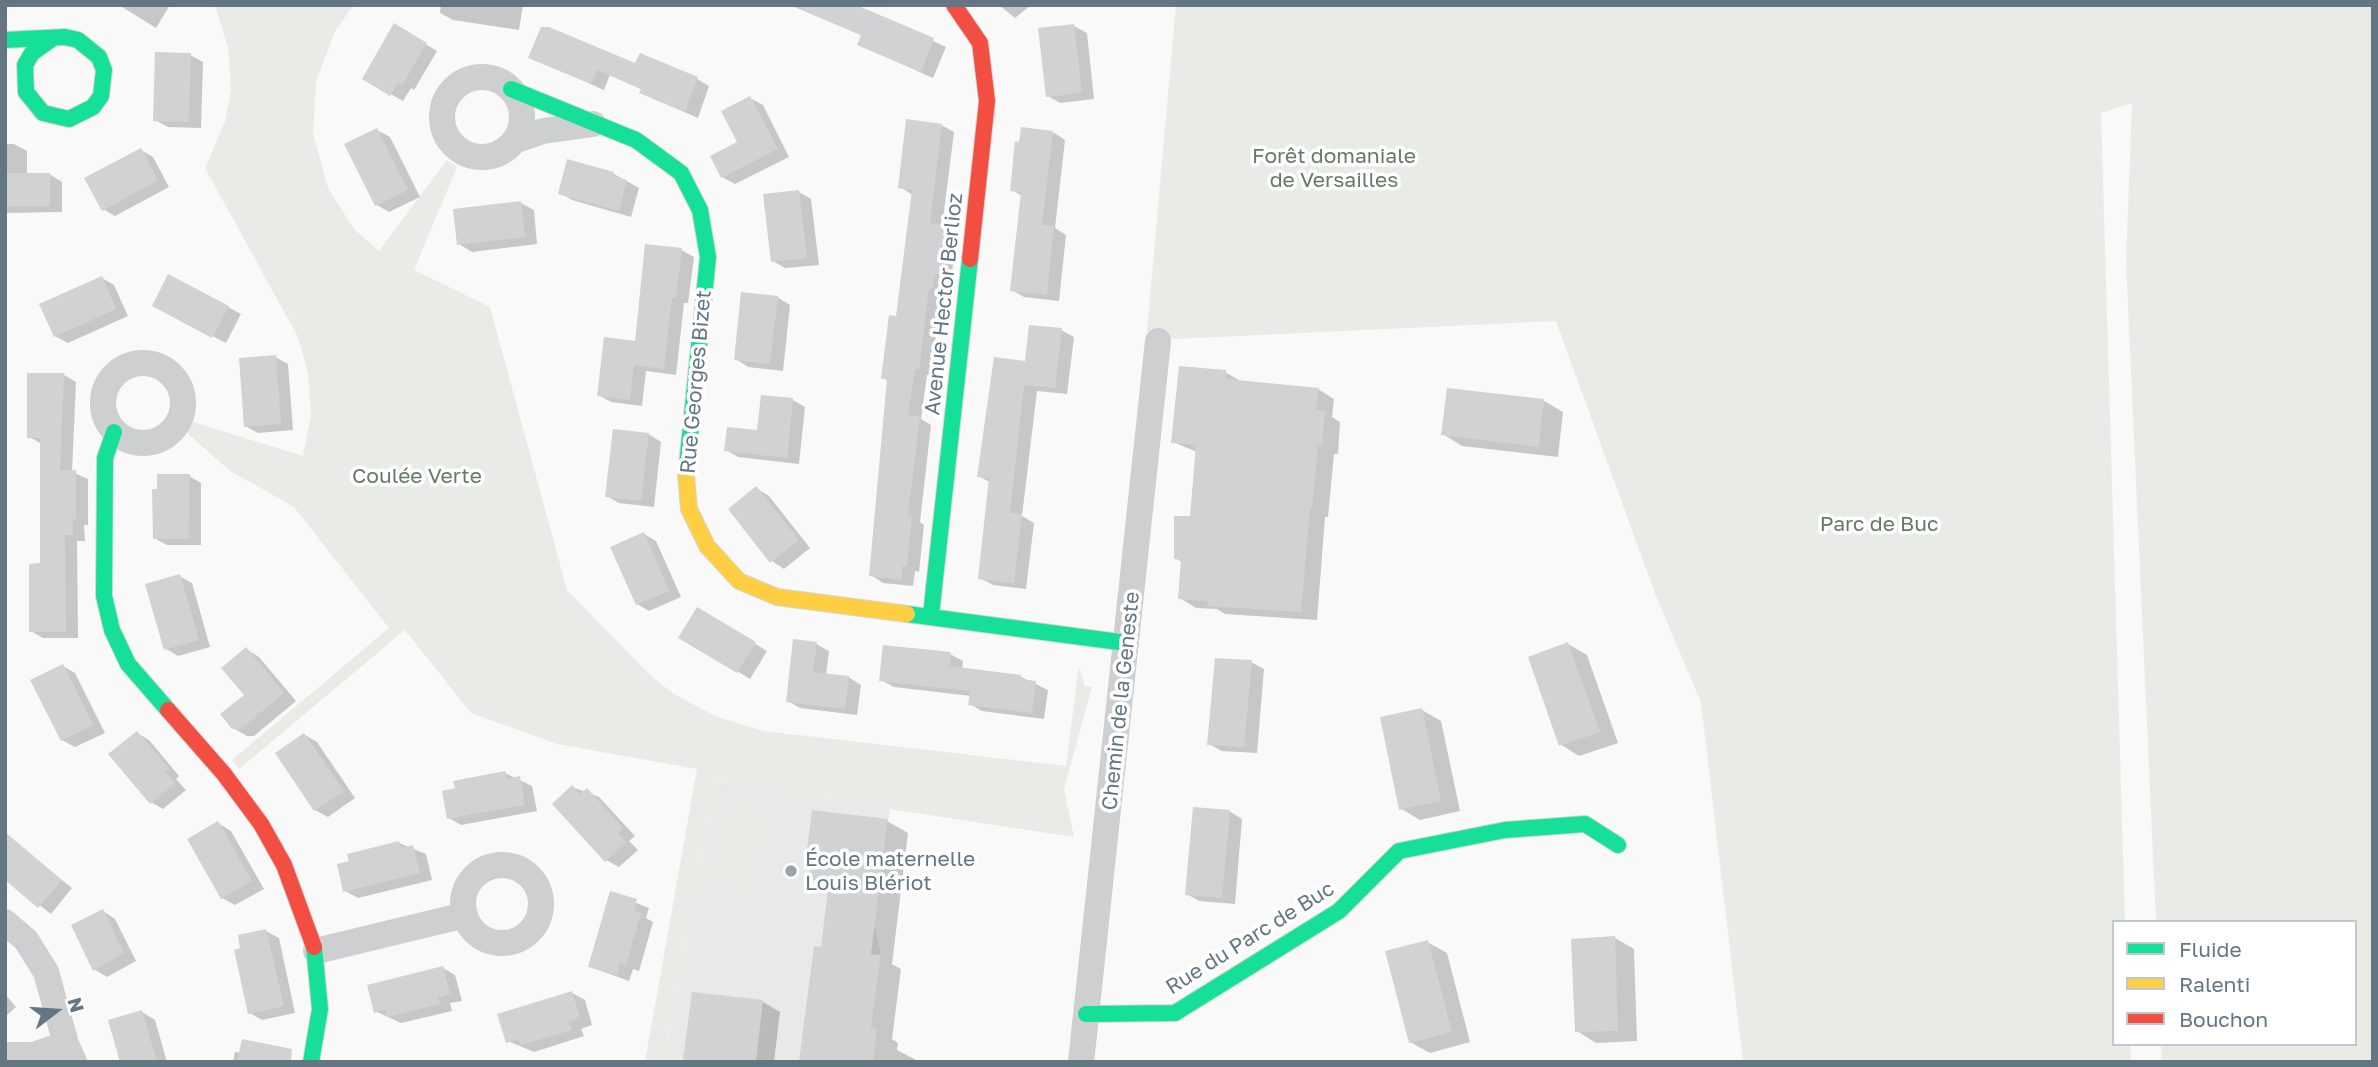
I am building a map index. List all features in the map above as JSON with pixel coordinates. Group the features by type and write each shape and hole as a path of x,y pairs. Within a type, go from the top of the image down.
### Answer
{"street":[{"name":"Avenue Hector Berlioz","path":"931,615 988,101 980,43 954,5"},
{"path":"5,40 52,39 78,40 90,47 104,70 101,96 93,107 69,119 43,113 32,104 23,79 25,65 32,53 52,39"},
{"name":"Rue Georges Bizet","path":"593,124 544,131 514,141 493,156 467,155 447,138 442,126 445,100 462,81 488,77 593,124 636,140 681,173 700,210 708,257 685,468 689,509 707,547 739,581 777,597 931,615 1127,643"},
{"path":"511,89 518,98 522,120 514,141"},
{"name":"Chemin de la Geneste","path":"1081,1062 1158,341"},
{"path":"114,432 105,458 104,596 112,630 128,664 224,774 261,824 284,865 316,951 320,1009 311,1062"},
{"name":"Rue du Parc de Buc","path":"1086,1014 1175,1013 1339,911 1399,851 1505,830 1585,824 1619,845"},
{"path":"316,951 465,915"},
{"path":"5,922 26,940 46,972 70,1053 5,1055"}],"shaded area":[{"name":"École maternelle Louis Blériot","path":"717,783 890,809 874,924 881,955 871,1028 877,1029 876,1036 871,1036 867,1062 665,1062"}],"green space":[{"name":"Coulée Verte","path":"215,5 354,5 335,31 316,82 313,133 328,188 354,229 379,251 447,160 457,167 414,270 490,307 567,590 651,676 674,694 717,717 764,731 1066,766 1079,666 1085,686 1092,687 1064,789 1074,837 717,783 665,1062 645,1062 697,769 557,744 471,713 405,630 239,769 232,760 389,628 294,507 229,470 187,433 193,422 303,456 311,415 308,373 298,337 205,168 225,122 231,89 228,47"},
{"path":"1176,5 2373,5 2373,1062 2162,1062 2161,1046 2357,1046 2357,920 2156,920 2126,262 2132,103 2101,113 2125,920 2112,920 2112,1046 2130,1046 2131,1062 1743,1062 1701,702 1656,596 1556,321 1174,339 1147,331"},
{"path":"720,800 766,807 755,891 708,885"}],"building":[{"path":"792,5 856,5 934,38 921,72 857,45 861,35"},
{"path":"394,23 427,43 402,85 398,83 390,96 362,79"},
{"path":"1074,24 1082,93 1046,97 1038,28"},
{"path":"541,27 549,27 635,63 640,53 698,77 685,112 639,93 641,89 597,70 591,84 528,58"},
{"path":"155,52 191,53 189,122 153,121"},
{"path":"750,96 778,149 721,178 710,156 737,142 721,111"},
{"path":"906,119 942,124 930,223 945,225 939,274 935,274 933,288 929,288 919,370 915,369 908,415 920,416 908,515 912,516 907,566 903,565 901,580 869,576 887,379 881,379 889,315 896,316 912,190 898,188"},
{"path":"1021,127 1053,131 1042,225 1054,226 1047,295 1010,291 1021,192 1010,191 1015,141 1019,142"},
{"path":"377,128 408,190 375,206 344,144"},
{"path":"141,148 158,180 102,211 84,178"},
{"path":"567,159 614,172 613,176 627,180 619,211 558,194"},
{"path":"5,173 50,173 50,206 5,206"},
{"path":"799,190 807,258 771,262 763,194"},
{"path":"521,201 525,237 457,245 453,209"},
{"path":"645,244 682,248 676,298 672,297 664,369 634,365 630,400 597,396 604,337 635,341"},
{"path":"168,274 229,306 212,338 152,306"},
{"path":"102,276 116,309 54,337 39,304"},
{"path":"741,292 778,296 770,364 734,360"},
{"path":"1029,325 1062,328 1055,388 1024,385 1010,513 1022,514 1014,583 978,579 989,478 977,477 994,357 1025,361"},
{"path":"276,355 281,424 244,427 239,358"},
{"path":"1179,366 1226,370 1226,379 1319,388 1316,410 1325,411 1322,446 1318,446 1310,508 1301,612 1208,606 1207,601 1178,599 1181,560 1174,559 1174,516 1190,516 1196,445 1171,443"},
{"path":"27,373 64,373 60,470 76,470 76,519 73,519 73,535 65,535 66,632 29,632 29,564 40,563 40,438 27,438"},
{"path":"1447,388 1544,399 1539,447 1441,435"},
{"path":"761,395 793,398 787,458 724,451 727,427 757,430"},
{"path":"613,429 649,433 641,501 605,497"},
{"path":"157,474 190,474 189,539 153,539 152,489 157,489"},
{"path":"756,486 799,540 770,563 728,509"},
{"path":"644,532 669,591 636,605 610,547"},
{"path":"180,574 199,640 164,650 145,584"},
{"path":"697,607 756,642 737,673 678,638"},
{"path":"793,639 817,642 813,672 849,676 845,709 786,702"},
{"path":"1568,642 1600,732 1559,746 1528,657"},
{"path":"883,645 951,652 950,666 1021,675 1021,679 1036,681 1032,713 968,705 970,691 879,681"},
{"path":"246,647 284,693 241,729 232,729 220,714 244,695 221,668"},
{"path":"1215,658 1252,660 1244,747 1207,745"},
{"path":"63,664 93,725 61,741 30,680"},
{"path":"1422,708 1441,801 1399,810 1380,717"},
{"path":"137,731 169,768 165,771 175,783 150,804 108,754"},
{"path":"304,733 344,791 314,811 275,753"},
{"path":"505,771 507,779 520,776 525,805 447,819 442,791 455,788 453,781"},
{"path":"572,785 580,794 587,788 623,828 618,833 626,842 605,862 552,804"},
{"path":"1193,807 1230,810 1222,898 1185,895"},
{"path":"812,810 888,819 871,954 881,955 871,1028 877,1029 873,1062 799,1062 814,946 821,947 829,882 809,879 813,851 807,850"},
{"path":"218,821 252,881 221,899 187,839"},
{"path":"5,832 62,880 38,908 5,880"},
{"path":"399,841 401,848 413,845 420,873 343,892 337,864 349,861 347,854"},
{"path":"610,891 637,899 634,911 641,913 626,965 620,963 617,975 588,967"},
{"path":"103,909 124,953 93,971 71,925"},
{"path":"266,929 284,1006 248,1014 234,950 240,948 238,935"},
{"path":"1615,936 1618,1031 1575,1032 1571,939"},
{"path":"1428,940 1452,1032 1409,1043 1385,951"},
{"path":"443,966 450,994 438,997 440,1004 387,1017 385,1010 374,1013 367,985"},
{"path":"572,991 580,1018 569,1022 572,1030 520,1045 518,1039 506,1043 497,1014"},
{"path":"692,992 763,1000 756,1062 683,1060"},
{"path":"142,1010 157,1062 120,1062 108,1020"},
{"path":"242,1039 292,1049 291,1062 237,1062"}],"traffic: fast":[{"path":"5,40 65,37 78,40 99,57 104,70 101,96 93,107 69,119 43,113 26,92 25,65 32,53 52,39"},
{"path":"511,89 636,140 681,173 700,210 708,257 686,475"},
{"path":"931,615 970,259"},
{"path":"114,432 105,458 104,596 112,630 128,664 168,710"},
{"path":"907,614 1127,643"},
{"path":"1086,1014 1175,1013 1339,911 1399,851 1505,830 1585,824 1618,845"},
{"path":"311,1062 320,1009 314,947"}],"traffic: slow":[{"path":"686,475 689,509 707,546 739,581 777,597 907,614"}],"traffic: jam":[{"path":"954,5 980,43 987,101 970,259"},
{"path":"168,710 224,774 261,824 284,865 314,947"}],"place":[{"name":"École maternelle Louis Blériot","path":"791,871"}],"park label":[{"name":"Forêt domaniale de Versailles","path":"1334,168"},
{"name":"Parc de Buc","path":"1879,524"}]}
